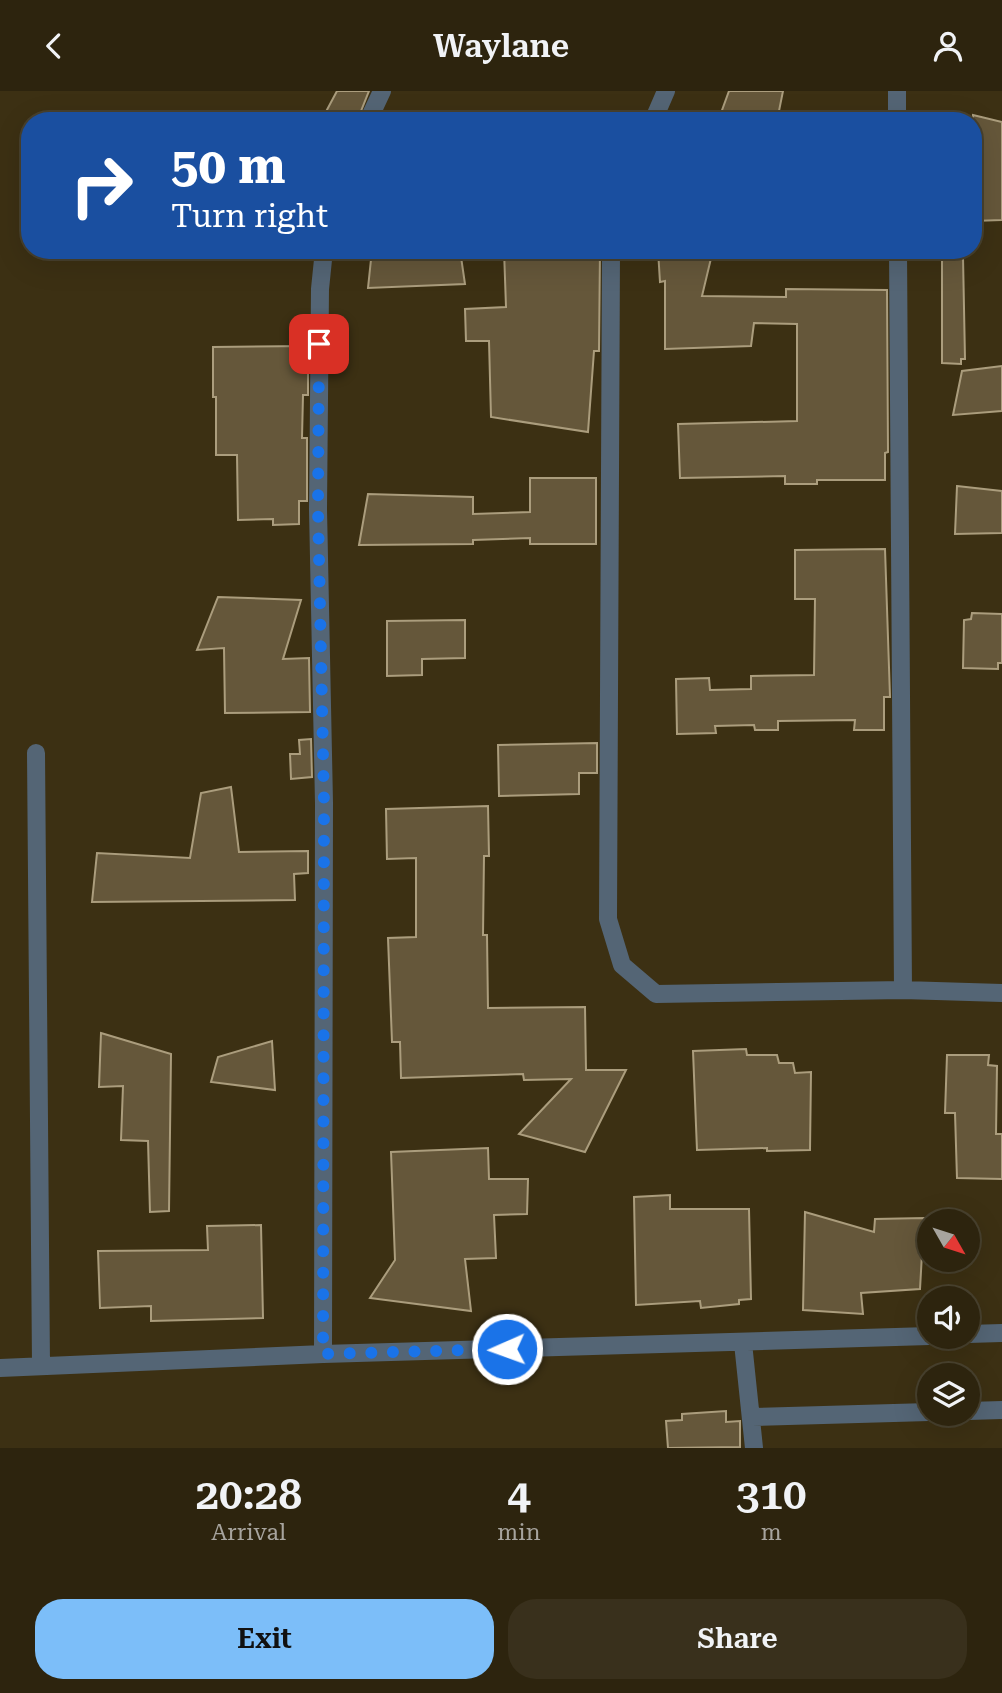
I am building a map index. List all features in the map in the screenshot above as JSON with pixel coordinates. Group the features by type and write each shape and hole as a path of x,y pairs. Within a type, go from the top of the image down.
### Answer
{"street":[{"path":"372,112 382,91"},
{"path":"657,112 666,91"},
{"path":"897,91 897,112"},
{"path":"323,259 320,289 318,495 324,803 323,1354"},
{"path":"611,259 608,919 622,965 656,993 903,990 1002,993"},
{"path":"898,259 903,990"},
{"path":"36,753 41,1367"},
{"path":"980,1334 1002,1333"},
{"path":"0,1368 323,1354 917,1336"},
{"path":"743,1343 754,1448"},
{"path":"980,1411 1002,1410"},
{"path":"752,1417 917,1412"}],"building":[{"path":"337,91 369,91 361,112 326,112"},
{"path":"729,91 783,91 779,112 721,112"},
{"path":"982,117 1002,122 1002,220 982,221"},
{"path":"371,259 461,259 465,284 368,288"},
{"path":"504,259 600,259 599,351 594,351 588,432 491,417 489,341 466,341 465,309 506,307"},
{"path":"659,259 711,259 702,296 786,297 786,289 887,290 888,452 885,453 885,480 817,480 817,484 785,484 785,476 680,478 678,424 797,421 797,324 754,323 751,346 665,349 665,281 660,282"},
{"path":"942,259 963,259 965,359 961,359 961,364 942,363"},
{"path":"308,346 308,395 303,395 302,438 307,438 307,501 299,501 299,524 273,525 273,519 238,520 237,455 216,455 213,347"},
{"path":"1002,366 1002,411 953,415 962,371"},
{"path":"530,478 596,478 596,544 530,544 530,538 473,540 473,544 359,545 368,494 473,497 473,514 530,512"},
{"path":"957,486 1002,491 1002,533 955,534"},
{"path":"885,549 890,697 884,697 884,730 854,730 855,720 778,721 778,730 755,730 754,725 715,726 716,733 677,734 676,679 709,678 710,690 751,689 751,676 814,675 815,599 795,599 795,550"},
{"path":"218,597 301,600 283,659 309,658 310,712 225,713 224,648 197,650"},
{"path":"972,613 1002,614 1002,663 998,663 998,669 963,668 964,620 971,619"},
{"path":"465,620 465,658 422,659 422,675 387,676 387,621"},
{"path":"311,739 312,777 291,779 290,754 300,754 299,740"},
{"path":"597,743 597,773 579,773 579,794 499,796 498,745"},
{"path":"231,787 239,852 308,851 308,873 294,874 295,900 92,902 97,853 190,858 201,793"},
{"path":"488,806 489,856 484,856 483,935 487,935 488,1008 585,1007 586,1070 626,1070 585,1152 519,1134 571,1079 524,1080 523,1074 401,1078 400,1042 392,1042 388,938 416,937 416,858 387,859 386,809"},
{"path":"101,1033 171,1054 169,1211 150,1212 148,1141 121,1140 123,1086 99,1087"},
{"path":"272,1041 275,1090 211,1082 218,1057"},
{"path":"746,1049 747,1055 777,1055 779,1063 793,1063 795,1073 811,1072 810,1150 697,1150 693,1051"},
{"path":"947,1055 989,1055 988,1065 997,1066 996,1134 1002,1134 1002,1179 957,1178 955,1113 945,1113"},
{"path":"488,1148 489,1179 528,1179 527,1214 494,1215 496,1258 465,1259 471,1311 370,1298 395,1260 391,1152"},
{"path":"670,1195 670,1209 749,1209 751,1299 739,1300 739,1304 701,1308 700,1301 636,1305 634,1197"},
{"path":"805,1212 874,1232 875,1219 917,1218 917,1272 921,1272 920,1286 917,1286 917,1289 861,1293 863,1314 803,1310"},
{"path":"261,1225 263,1318 151,1321 151,1306 100,1308 98,1251 208,1250 207,1226"},
{"path":"726,1411 726,1422 740,1421 740,1447 668,1448 666,1421 682,1420 682,1414"}],"route":[{"path":"319,344 318,509 324,803 323,1354 507,1349"}]}
